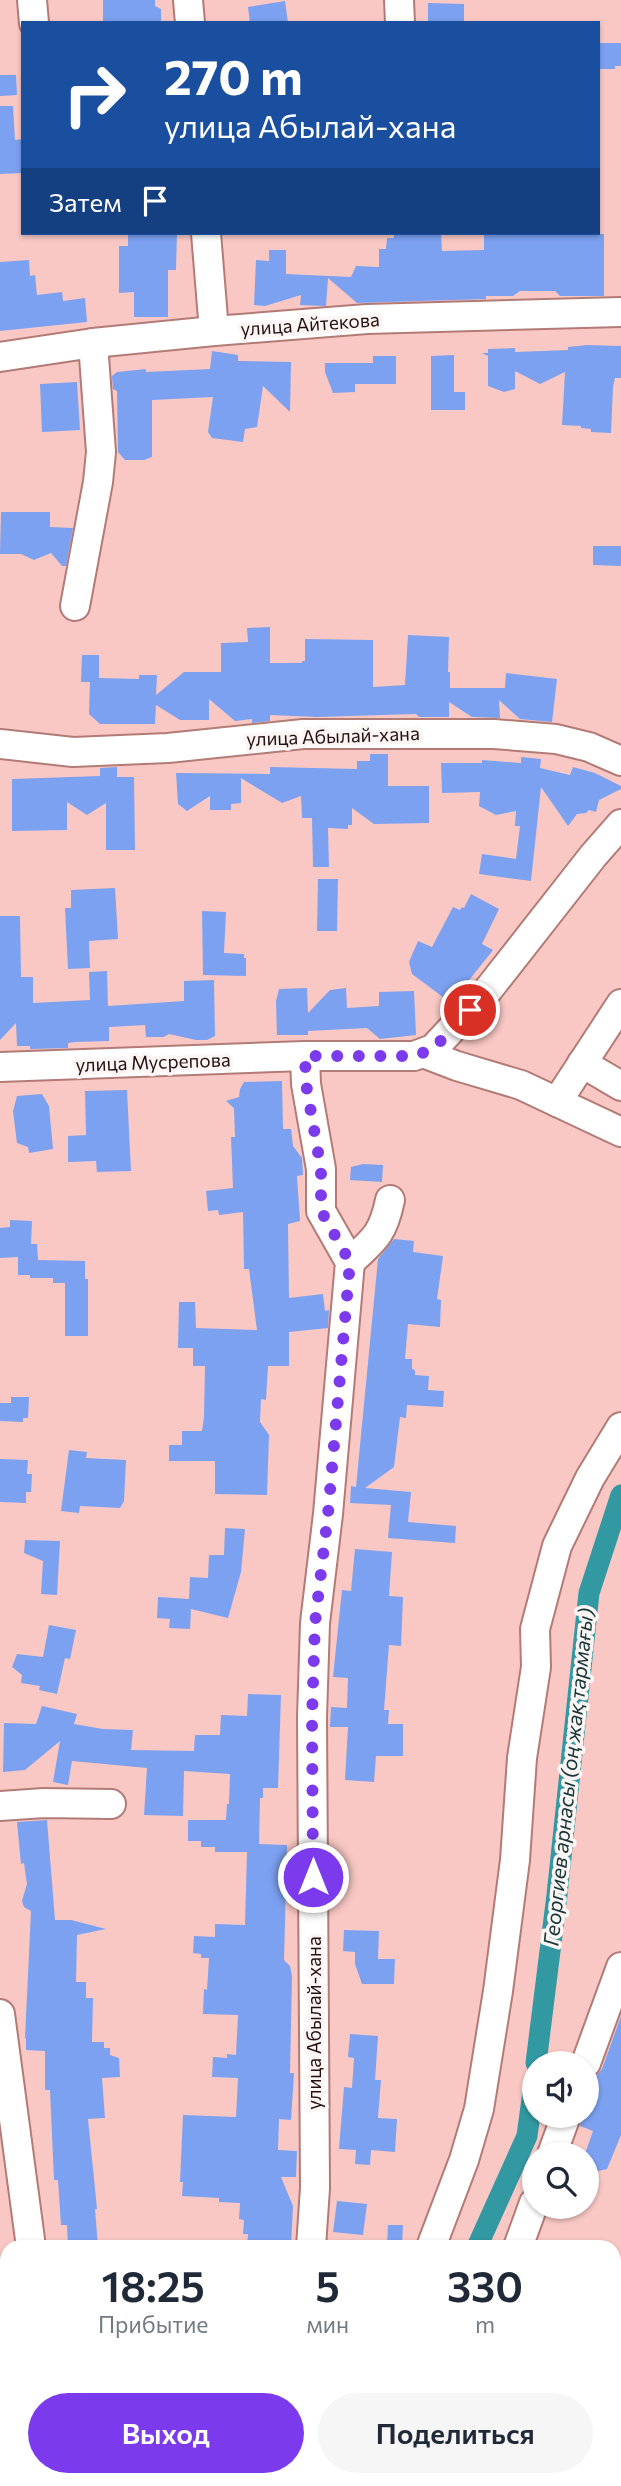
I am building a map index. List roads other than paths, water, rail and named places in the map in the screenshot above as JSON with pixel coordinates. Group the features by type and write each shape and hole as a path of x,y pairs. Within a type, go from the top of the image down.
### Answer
{"street":[{"path":"32,0 34,21"},
{"path":"188,0 190,21"},
{"path":"399,0 400,21"},
{"path":"206,235 214,331"},
{"name":"улица Айтекова","path":"0,357 93,343 367,319 621,312"},
{"path":"75,606 101,452 93,343"},
{"name":"улица Абылай-хана","path":"0,744 73,752 168,748 303,734 494,734 556,739 589,747 621,761"},
{"path":"390,1200 385,1226 350,1262 321,1211 321,1169 306,1084 305,1056 414,1056 433,1049 488,990 621,824"},
{"path":"558,1102 621,1004"},
{"path":"423,1053 520,1085 621,1132"},
{"name":"улица Мусрепова","path":"0,1067 305,1056"},
{"path":"582,1063 621,1086"},
{"name":"улица Абылай-хана","path":"311,2240 314,2188 312,1717 315,1623 328,1514 350,1262"},
{"path":"433,2240 464,2160 479,2109 515,1860 522,1758 536,1667 535,1629 557,1546 590,1478 621,1427"},
{"path":"0,1807 44,1803 110,1804"},
{"path":"590,2051 621,1967"},
{"path":"0,2014 30,2240"},
{"path":"521,2240 528,2219"}],"waterway":[{"name":"Георгиев арнасы (оң жақ тармағы)","path":"538,2051 589,1593 621,1495"},
{"name":"Георгиев арнасы (оң жақ тармағы)","path":"480,2240 527,2136 528,2128"}]}
